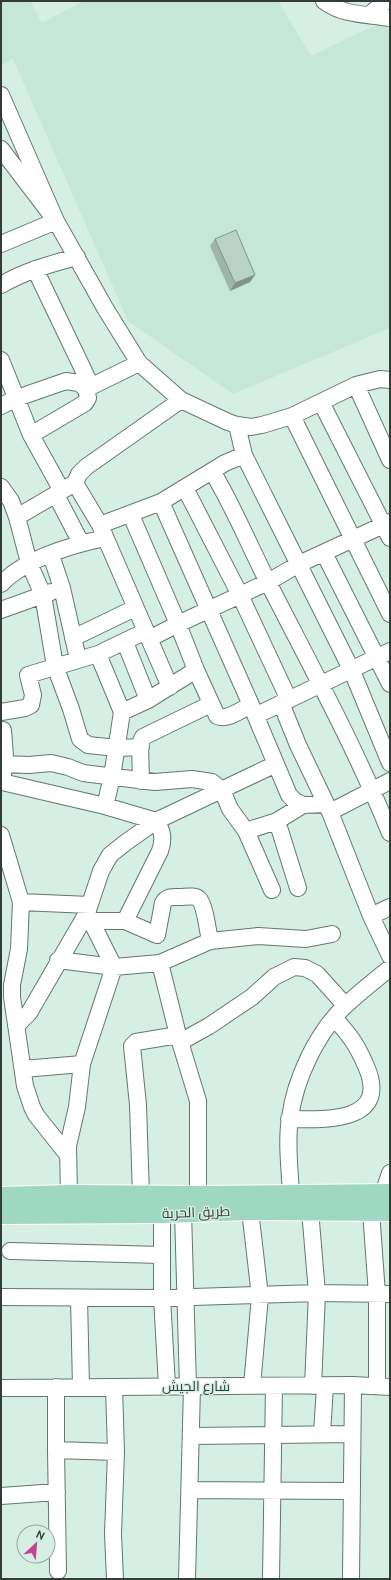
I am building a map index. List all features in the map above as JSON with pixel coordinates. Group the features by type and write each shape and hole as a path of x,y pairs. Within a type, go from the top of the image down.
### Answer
{"main road":[{"name":"طريق الحرية","path":"1,1197 69,1195 198,1196 291,1194 384,1203"},
{"name":"طريق الحرية","path":"1,1214 310,1210 384,1203"}],"street":[{"path":"324,1 348,13 390,18"},
{"path":"369,15 386,1"},
{"path":"1,95 56,221 104,308 139,363 181,400 237,425 262,425 292,416 356,385 380,379 390,380"},
{"path":"1,149 7,166 56,221"},
{"path":"1,244 56,221"},
{"path":"1,285 15,277 35,269 77,257"},
{"path":"32,435 85,403 88,398 88,387 35,269"},
{"path":"1,361 32,435 81,543"},
{"path":"1,406 17,398 66,382 79,383 88,387 139,363"},
{"path":"356,385 390,460"},
{"path":"17,517 75,483 86,467 181,400"},
{"path":"1,712 24,708 31,705 33,695 28,675 98,654 125,642 178,624 268,582 299,564 353,540 388,529 321,402"},
{"path":"292,416 390,614"},
{"path":"237,425 244,455 352,670 390,762"},
{"path":"1,584 10,575 29,563 81,543 102,532 130,514 161,502 225,463 244,455"},
{"path":"212,471 236,512 268,582 372,789 390,833"},
{"path":"75,483 102,532 170,687"},
{"path":"1,487 6,502 17,517 29,563 43,595 55,666 71,709 80,739 88,745 117,748 141,747"},
{"path":"185,488 240,594 285,701 298,745 328,808 371,916 390,956"},
{"path":"161,502 254,710 287,792 295,801 303,804 328,808 390,781"},
{"path":"130,514 178,624 196,670 216,714 222,718 285,701 383,655"},
{"path":"324,553 383,655 390,684"},
{"path":"51,555 62,588 78,659"},
{"path":"1,610 62,588"},
{"path":"73,638 135,608"},
{"path":"125,642 148,700"},
{"path":"98,654 122,712 112,777 105,806"},
{"path":"122,712 148,700 196,670"},
{"path":"141,781 142,739 146,735 212,704"},
{"path":"3,730 4,759 2,786 105,806 156,821 163,834 160,851 125,921"},
{"path":"4,759 29,765 51,763 68,767 82,773 141,781 155,782 198,779 212,782 222,790 230,809 246,831 272,890"},
{"path":"16,1026 29,1013 58,960 88,913 96,881 110,855 125,842 156,821 276,764"},
{"path":"246,831 277,821 303,804"},
{"path":"277,821 298,888"},
{"path":"1,835 21,902 19,949 12,985 13,1006 25,1086 34,1111 67,1154"},
{"path":"21,902 88,913 125,921 157,935 163,903 165,900 171,897 195,897 200,900 204,910 210,941"},
{"path":"371,916 390,907"},
{"path":"69,1195 67,1154 78,1107 82,1064 114,967 88,913"},
{"path":"58,960 114,967 160,963 210,941 258,936 310,939 332,934"},
{"path":"160,963 179,1039 195,1090 198,1106 198,1196"},
{"path":"141,1196 138,1105 132,1046 136,1042 179,1039 209,1026 252,997 274,978 294,967 305,968 317,974 345,1005"},
{"path":"291,1194 289,1119 296,1088 306,1062 334,1018 345,1005 390,968"},
{"path":"289,1119 326,1120 355,1112 366,1105 369,1101 372,1089 371,1078 352,1039 334,1018"},
{"path":"23,1069 82,1064"},
{"path":"384,1387 384,1203 390,1173"},
{"path":"250,1210 260,1296 252,1386"},
{"path":"310,1210 317,1293 319,1386 322,1434"},
{"path":"183,1212 185,1298 192,1436 187,1579"},
{"path":"162,1213 162,1298 167,1386"},
{"path":"10,1251 162,1255"},
{"path":"1,1297 185,1298 317,1293 384,1294"},
{"path":"79,1298 81,1387"},
{"name":"شارع الجيش","path":"1,1388 167,1386 384,1387"},
{"path":"271,1579 271,1491 274,1386"},
{"path":"351,1579 353,1386"},
{"path":"56,1387 58,1571"},
{"path":"114,1387 116,1452 113,1534 115,1579"},
{"path":"192,1436 352,1434"},
{"path":"56,1450 116,1452"},
{"path":"190,1490 352,1491"},
{"path":"1,1496 57,1492"}],"shaded area":[{"path":"1,1 30,1 42,23 83,1 278,1 311,56 390,18 390,328 233,394 128,321 13,59 1,65"}],"building":[{"path":"236,230 255,275 235,283 215,239"}]}
